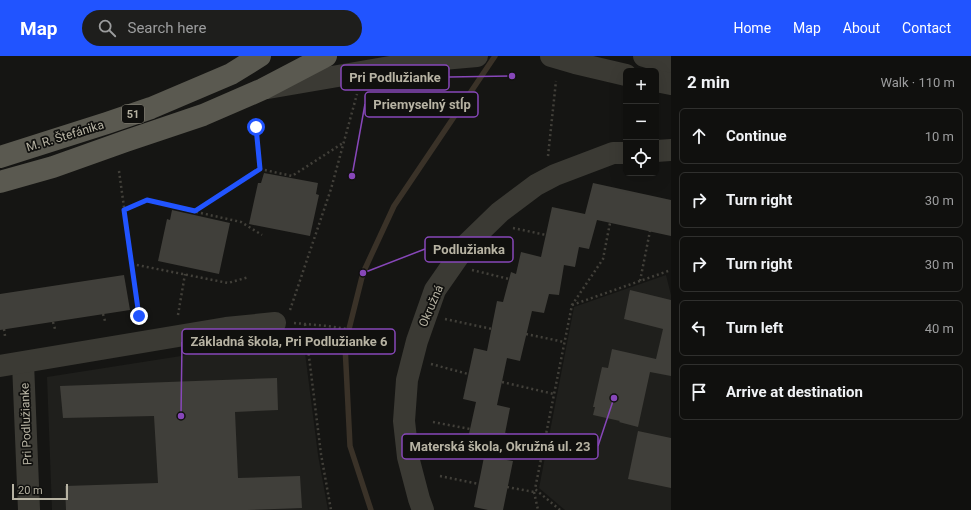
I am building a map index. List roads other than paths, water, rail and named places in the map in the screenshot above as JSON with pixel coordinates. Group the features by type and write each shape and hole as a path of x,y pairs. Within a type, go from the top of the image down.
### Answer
{"main road":[{"name":"M. R. Štefánika","path":"0,156 151,108 230,74 260,56"},
{"name":"M. R. Štefánika","path":"0,182 53,167 203,115 263,89 326,56"}],"street":[{"name":"M. R. Štefánika","path":"263,89 428,58 476,56"},
{"path":"551,56 623,73"},
{"path":"611,56 623,70"},
{"path":"644,56 671,64"},
{"path":"659,82 671,84"},
{"path":"659,151 671,150"},
{"name":"Okružná","path":"424,510 408,457 404,421 407,380 417,341 435,290 467,244 500,212 536,185 556,175 613,153 623,153"},
{"path":"0,366 172,338 286,317"},
{"name":"Pri Podlužianke","path":"23,363 29,510"}],"waterway":[{"path":"371,510 350,446 345,345 363,273 394,206 495,56"}],"place":[{"name":"Pri Podlužianke","path":"512,76"},
{"name":"Priemyselný stĺp","path":"352,176"},
{"name":"Podlužianka","path":"363,273"},
{"name":"Materská škola, Okružná ul. 23","path":"614,398"},
{"name":"Základná škola, Pri Podlužianke 6","path":"181,416"}]}
